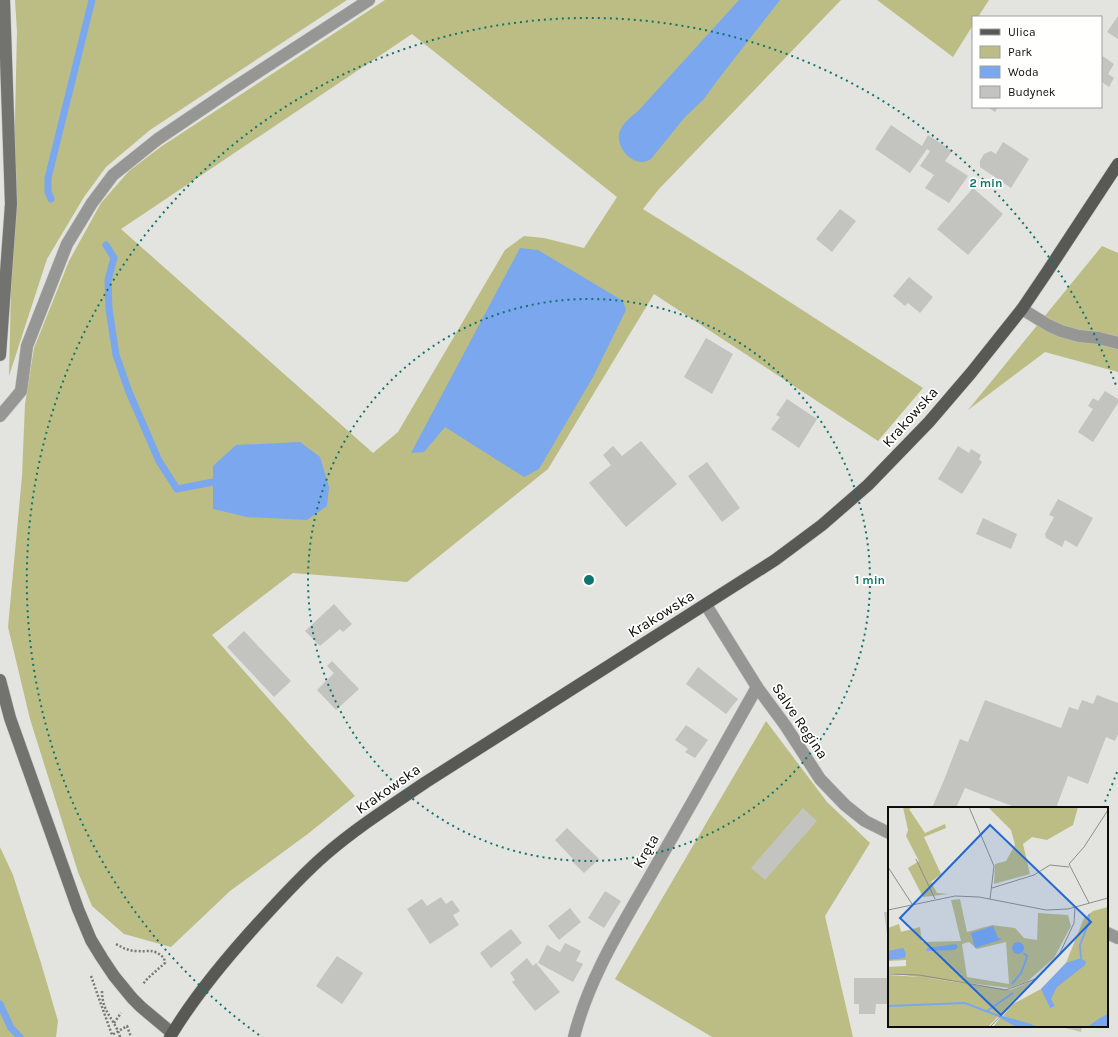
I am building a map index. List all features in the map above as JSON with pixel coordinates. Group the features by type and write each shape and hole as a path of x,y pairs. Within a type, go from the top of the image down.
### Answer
{"main road":[{"name":"Krakowska","path":"171,1035 204,986 240,943 281,898 325,855 371,820 426,782 775,560 822,525 868,485 929,422 971,373 1022,309 1118,164"}],"street":[{"path":"0,355 10,204 4,0"},
{"path":"0,416 21,391 27,346 67,244 92,203 112,175 158,139 239,84 369,0"},
{"path":"1022,309 1061,331 1118,343"},
{"name":"Salve Regina","path":"706,605 757,687 785,725 820,779 845,805 865,821 888,832"},
{"path":"0,680 10,718 78,909 91,940 114,976 132,998 171,1035"},
{"name":"Kręta","path":"574,1037 589,990 611,945 757,687"},
{"path":"1108,933 1118,938"}],"path":[{"path":"113,943 124,949 138,951 150,950 159,953 164,958 165,963 148,978"},
{"path":"119,1017 114,1023 120,1037"}],"green space":[{"path":"15,0 347,0 150,130 106,167 84,197 47,259 9,376 17,32"},
{"path":"385,0 841,0 659,189 643,209 923,388 878,441 654,294 548,469 407,582 293,573 212,635 355,796 309,833 230,891 171,947 124,934 92,906 78,872 30,719 8,627 22,476 25,404 34,348 69,261 101,203 129,171 162,146","holes":["412,34 617,197 584,248 544,238 524,236 505,250 398,432 373,453 121,229"]},
{"path":"877,0 989,0 979,16 972,16 972,27 953,57"},
{"path":"1102,246 1118,253 1118,372 1045,352 968,410"},
{"path":"766,721 827,802 870,843 825,916 853,1037 712,1037 615,979"},
{"path":"0,847 13,875 41,963 58,1021 56,1037 0,1037"}],"water":[{"path":"739,0 780,0 703,100 685,117 651,159 643,162 629,157 622,149 620,144 619,134 622,127"},
{"path":"520,248 538,250 623,301 626,310 593,377 539,469 524,477 445,427 424,452 411,453"},
{"path":"300,442 320,457 329,487 327,506 307,520 247,517 213,509 213,466 236,445"}],"building":[{"path":"1118,16 1118,39 1107,32"},
{"path":"1102,56 1114,64 1108,74 1114,78 1109,87 1102,82"},
{"path":"989,108 997,108 995,112"},
{"path":"891,125 922,146 928,135 952,151 945,161 968,176 949,203 925,188 934,175 920,166 930,151 927,149 910,173 875,149"},
{"path":"1003,142 1029,159 1011,188 980,167 980,161 984,154 991,151 996,154"},
{"path":"973,188 1003,214 968,255 937,229"},
{"path":"840,209 856,221 832,252 816,239"},
{"path":"909,277 933,297 920,313 908,303 905,306 893,296"},
{"path":"706,338 733,354 712,394 684,377"},
{"path":"1105,391 1118,399 1118,403 1093,442 1078,432 1093,409 1088,406 1093,398 1098,401"},
{"path":"787,399 817,419 799,448 771,429 780,417 776,415"},
{"path":"641,441 677,484 626,527 589,483 611,465 603,455 613,446 622,456"},
{"path":"958,446 969,453 971,449 981,455 979,459 982,462 962,494 938,479"},
{"path":"707,462 740,508 722,522 688,476"},
{"path":"1058,499 1093,518 1077,547 1065,540 1062,547 1046,538 1045,534 1054,517 1049,515"},
{"path":"983,518 1017,534 1011,549 976,534"},
{"path":"334,604 352,624 343,632 340,629 320,646 305,631"},
{"path":"244,631 291,681 274,697 227,647"},
{"path":"332,661 359,689 336,710 317,690 334,673 327,666"},
{"path":"698,667 738,699 726,714 686,684"},
{"path":"1097,695 1118,703 1118,734 1115,741 1106,737 1088,784 1068,776 1056,807 1014,807 965,788 956,807 932,807 960,739 968,742 985,700 1061,728 1069,707 1078,710 1082,700 1093,704"},
{"path":"686,725 708,740 695,758 685,752 688,749 675,740"},
{"path":"803,808 817,821 765,880 751,868"},
{"path":"567,828 599,859 584,873 555,840"},
{"path":"605,891 621,901 604,928 588,918"},
{"path":"441,897 446,904 452,900 460,911 453,915 459,925 430,944 407,909 422,899 427,906"},
{"path":"570,908 581,922 559,940 548,926"},
{"path":"884,912 888,912 887,934"},
{"path":"511,929 522,943 491,968 480,953"},
{"path":"565,943 581,951 576,961 583,964 573,982 538,963 547,945 560,952"},
{"path":"337,956 363,973 342,1004 316,986"},
{"path":"527,958 533,966 536,963 560,992 535,1011 512,982 515,980 510,973"},
{"path":"854,978 888,978 888,1004 876,1004 875,1014 859,1014 859,1004 854,1004"},
{"path":"1061,1027 1082,1027 1081,1032"}],"waterway":[{"path":"51,199 48,192 48,178 92,0"},
{"path":"106,245 114,258 108,280 109,309 116,355 129,392 159,461 177,489 213,482"},
{"path":"0,1004 11,1028 20,1037"}]}
